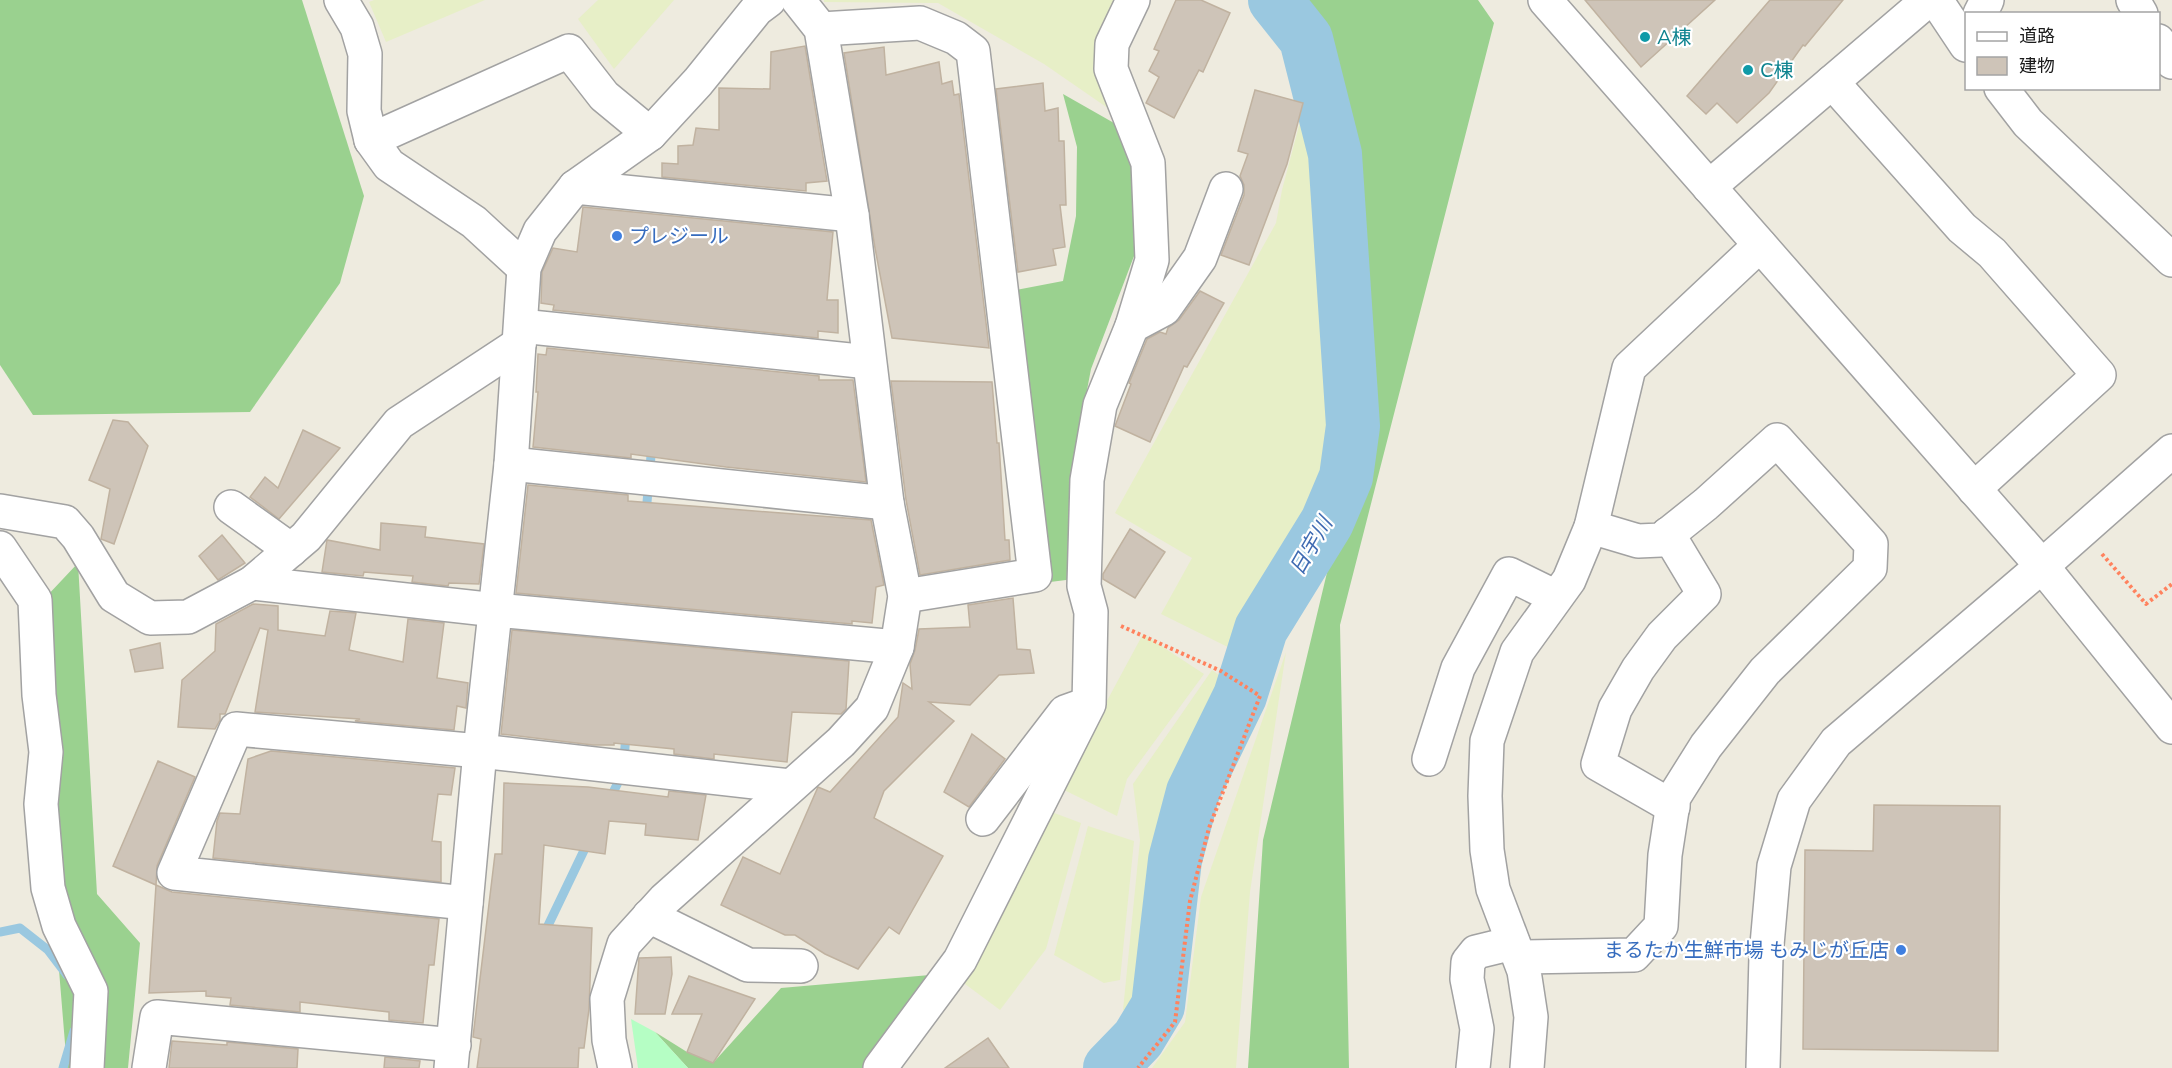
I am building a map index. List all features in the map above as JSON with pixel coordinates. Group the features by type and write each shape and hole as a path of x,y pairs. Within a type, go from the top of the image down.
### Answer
{"street":[{"path":"341,0 357,27 365,54 364,111 371,140 389,165 474,222 524,268"},
{"path":"615,1068 609,1040 607,999 624,944 664,900 841,742 872,708 897,647 905,596 887,503 852,215 821,29 798,0"},
{"path":"880,1068 960,960 1089,704 1091,612 1084,586 1087,480 1100,405 1132,326 1152,260 1148,163 1111,69 1112,44 1133,0"},
{"path":"1545,0 2042,566 2172,727"},
{"path":"1709,187 1928,0"},
{"path":"1936,0 1965,41"},
{"path":"149,1068 157,1017 452,1056 480,751 511,464 524,268 540,231 575,187 650,134 698,82 758,3"},
{"path":"821,29 920,23 956,38 973,51 1035,575 905,596"},
{"path":"2160,44 2172,62"},
{"path":"371,140 569,51 604,96 650,134"},
{"path":"1832,82 1962,228 1992,253 2099,375 1974,489"},
{"path":"2003,90 2028,123 2172,260"},
{"path":"575,187 852,215"},
{"path":"1132,326 1164,309 1200,258 1226,189"},
{"path":"1527,1068 1531,1017 1524,971 1493,889 1487,849 1485,796 1487,741 1517,652 1569,580 1590,527 1629,368 1760,245"},
{"path":"0,511 65,522 78,537 114,596 150,618 188,617 252,584 306,537 399,423 520,335 660,339 869,362"},
{"path":"1473,1068 1477,1029 1467,979 1468,962 1476,952 1516,950 1634,955 1661,926 1665,855 1674,797 1706,746 1765,671 1870,568 1871,544 1777,440 1706,504 1661,540 1638,541 1590,527"},
{"path":"1763,1068 1766,956 1774,866 1794,800 1836,742 2042,566 2172,451"},
{"path":"511,464 887,503"},
{"path":"231,507 291,550"},
{"path":"1668,534 1704,594 1662,636 1638,669 1615,709 1598,764 1673,807"},
{"path":"0,548 35,600 39,695 46,752 41,804 48,888 59,926 91,991 87,1068"},
{"path":"1429,759 1458,668 1509,574 1556,597"},
{"path":"252,584 496,610 897,647"},
{"path":"983,819 1065,712 1089,704"},
{"path":"466,903 174,873 236,729 480,751 790,786"},
{"path":"649,916 748,965 801,966"}],"path":[{"path":"2081,531 2146,604 2172,584"},
{"path":"1091,612 1221,671 1260,696 1209,828 1198,869 1190,901 1175,1022 1138,1068"}],"green space":[{"path":"0,0 302,0 364,196 340,283 250,412 33,415 0,365"},
{"path":"374,0 485,0 386,42 369,2"},
{"path":"598,0 674,0 614,69 578,19"},
{"path":"824,0 1123,0 1094,52 1115,113 1044,64 938,3 824,2"},
{"path":"1293,0 1478,0 1494,23 1340,625 1349,1068 1248,1068 1263,840 1370,393 1332,46"},
{"path":"1310,84 1332,227 1343,401 1316,524 1244,655 1161,614 1192,558 1115,513 1276,223 1282,190"},
{"path":"1063,94 1121,127 1139,170 1139,243 1091,369 1071,474 1074,579 1050,582 1016,290 1063,281 1076,216 1077,147"},
{"path":"78,563 97,894 140,943 128,1068 67,1068 30,614"},
{"path":"1143,634 1204,674 1127,779 1117,816 1060,788"},
{"path":"1286,652 1250,892 1236,1068 1152,1068 1185,1022 1201,897"},
{"path":"1212,670 1231,684 1178,780 1168,818 1159,904 1141,1014 1123,1010 1140,840 1133,784"},
{"path":"1049,811 1081,823 1046,949 1000,1010 957,978"},
{"path":"1088,826 1134,841 1120,980 1104,983 1054,955"},
{"path":"930,975 864,1068 688,1068 655,1032 687,1052 713,1063 781,988"},
{"path":"631,1019 655,1032 688,1068 638,1068"}],"building":[{"path":"1176,0 1201,0 1230,13 1203,72 1199,70 1174,118 1146,103 1159,77 1149,71 1159,51 1154,49"},
{"name":"A棟","path":"1585,0 1715,0 1641,67"},
{"name":"C棟","path":"1770,0 1843,0 1805,46 1803,45 1769,93 1737,123 1717,103 1706,114 1687,96"},
{"path":"805,46 827,181 806,183 806,191 662,177 662,163 678,164 678,146 693,145 696,128 719,130 719,88 770,89 771,52"},
{"path":"884,47 886,75 939,62 942,84 952,81 954,95 959,94 989,348 892,338 875,248 844,53"},
{"path":"1043,83 1045,111 1058,108 1059,141 1064,141 1066,205 1060,205 1065,247 1053,249 1056,265 1018,272 996,89"},
{"path":"1255,90 1303,103 1287,164 1249,265 1221,255 1244,195 1244,185 1240,176 1248,154 1238,151"},
{"path":"583,207 833,232 827,300 838,300 838,333 818,331 818,338 553,310 554,305 541,303 542,272 553,248 577,252"},
{"path":"1200,291 1224,303 1187,367 1184,366 1150,442 1115,426 1147,339 1160,332 1166,334 1168,328 1179,320"},
{"path":"547,348 819,376 819,380 853,380 866,482 631,454 631,458 533,447 538,392 536,392 538,354 546,355"},
{"path":"891,381 992,382 997,443 999,443 1005,540 1009,540 1010,560 920,575 906,500"},
{"path":"113,420 128,422 148,446 114,544 101,539 110,489 89,480"},
{"path":"303,430 340,448 279,519 250,497 265,477 278,488"},
{"path":"528,485 628,495 628,501 871,520 884,585 876,587 872,623 852,621 852,624 516,593"},
{"path":"381,523 426,527 425,537 484,544 479,584 449,583 448,586 412,582 413,576 364,572 363,576 322,572 327,540 380,550"},
{"path":"1130,529 1165,552 1135,598 1103,579 1103,574"},
{"path":"222,535 245,563 218,580 199,556"},
{"path":"1013,598 1017,649 1030,650 1034,673 999,675 970,705 929,702 954,721 884,791 874,818 943,856 899,934 889,927 858,969 825,954 795,935 785,935 721,905 743,857 780,874 818,787 830,792 898,717 903,683 912,689 910,664 919,629 970,627 968,605"},
{"path":"253,604 278,606 278,630 325,636 330,611 356,613 349,650 403,662 408,619 444,623 437,678 468,683 466,708 457,706 454,730 355,721 360,719 255,712 268,630 260,628 225,714 220,714 220,720 215,729 178,727 182,680 215,651 216,624"},
{"path":"512,630 849,661 846,709 841,714 792,712 787,762 714,754 714,759 674,754 674,749 614,743 614,745 593,745 501,734"},
{"path":"160,643 163,668 135,672 130,650"},
{"path":"972,734 1005,759 969,807 944,792"},
{"path":"271,751 455,768 451,795 438,794 432,841 441,842 441,882 213,858 220,813 240,814 248,759"},
{"path":"158,761 195,777 157,866 156,885 113,866"},
{"path":"504,783 588,787 668,797 669,791 706,795 698,840 645,835 646,824 609,821 605,854 544,845 539,924 592,928 589,1009 584,1048 579,1048 578,1068 477,1068 481,1039 473,1037 495,854 502,854"},
{"name":"まるたか生鮮市場 もみじが丘店","path":"1874,805 2000,806 1998,1051 1803,1049 1805,850 1873,851"},
{"path":"156,885 172,892 439,919 434,965 429,965 423,1023 389,1020 389,1012 300,1002 300,1012 230,1005 231,998 206,996 206,991 149,993"},
{"path":"671,957 672,974 665,1014 635,1014 639,958"},
{"path":"689,976 755,999 713,1063 687,1052 702,1014 672,1014"},
{"path":"988,1038 1009,1068 945,1068"},
{"path":"172,1041 227,1045 227,1042 298,1049 297,1068 169,1068"},
{"path":"385,1057 420,1061 419,1068 384,1068"}],"waterway":[{"name":"日宇川","path":"1110,1068 1138,1039 1158,1006 1175,860 1193,792 1240,696 1261,629 1327,522 1346,477 1353,426 1335,154 1306,39 1275,0"},
{"path":"646,514 652,444"},
{"path":"609,801 623,772 626,734"},
{"path":"543,936 589,840"},
{"name":"日宇川","path":"0,932 20,928 48,950 67,975"},
{"name":"日宇川","path":"63,1068 74,1031"}],"place":[{"name":"A棟","path":"1645,37"},
{"name":"C棟","path":"1748,70"},
{"name":"プレジール","path":"617,236"},
{"name":"まるたか生鮮市場 もみじが丘店","path":"1901,950"}]}
